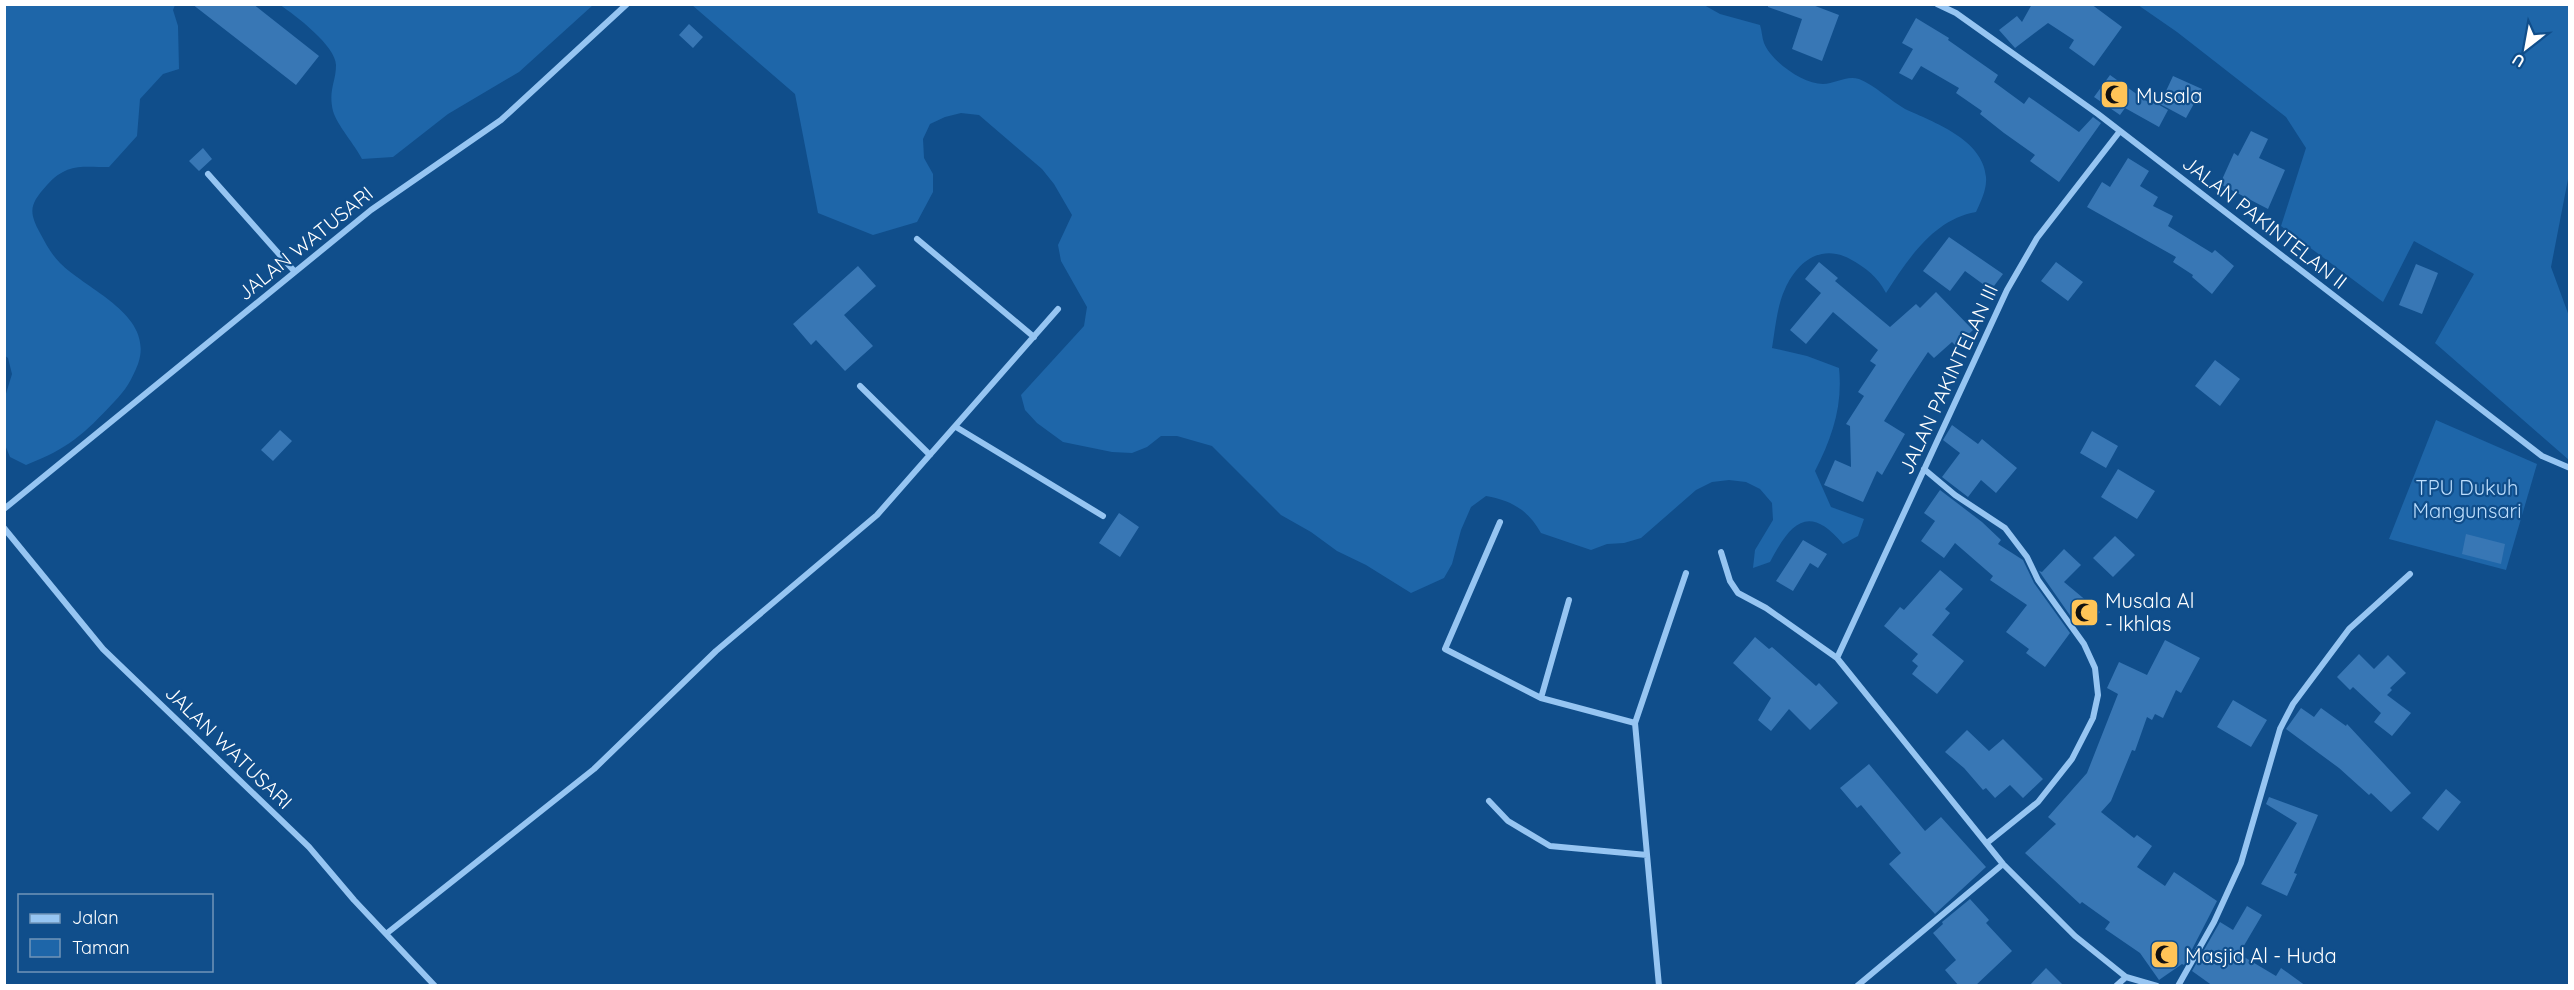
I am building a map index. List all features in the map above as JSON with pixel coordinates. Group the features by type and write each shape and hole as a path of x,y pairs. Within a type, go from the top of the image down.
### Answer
{"street":[{"name":"JALAN WATUSARI","path":"4,509 371,210 501,120 627,4"},
{"name":"JALAN PAKINTELAN II","path":"1937,4 1956,12 2120,131 2542,456 2570,468"},
{"name":"JALAN PAKINTELAN III","path":"1837,658 2007,290 2031,248 2120,131"},
{"path":"207,174 296,272"},
{"path":"917,239 1034,337"},
{"path":"386,934 594,769 716,651 877,514 1058,309"},
{"path":"860,386 930,455"},
{"path":"956,427 1103,516"},
{"path":"1924,469 1954,495 2005,528 2027,557 2038,580 2084,644 2096,668 2098,695 2093,718 2072,759 2038,801 1987,843"},
{"path":"1500,522 1445,649 1541,698 1635,723"},
{"name":"JALAN WATUSARI","path":"4,528 103,649 309,847 434,985"},
{"path":"1721,552 1737,593 1766,608 1837,658 2003,864 2075,936 2126,977 2157,986"},
{"path":"1659,986 1635,723 1686,573"},
{"path":"2178,986 2214,922 2241,862 2280,729 2293,704 2349,629 2410,574"},
{"path":"1541,698 1569,600"},
{"path":"1489,801 1508,822 1550,846 1647,855"},
{"path":"1857,986 2003,864"},
{"path":"2116,986 2126,977"}],"green space":[{"path":"593,4 519,72 448,114 393,157 362,159 333,111 331,97 336,71 334,57 314,32 280,5"},
{"path":"4,5 175,5 173,10 178,26 179,69 163,74 140,99 137,136 109,167 82,167 61,173 47,185 34,203 32,213 36,225 54,256 128,318 137,331 141,347 138,364 131,379 122,393 103,413 74,440 54,453 26,465 10,457 5,445 5,397 12,374 8,358 4,355"},
{"path":"692,5 1704,5 1720,14 1760,25 1763,41 1773,57 1797,76 1823,84 1850,78 1859,79 1905,109 1955,134 1976,152 1983,164 1986,186 1976,212 1961,216 1935,232 1913,254 1886,293 1871,273 1850,259 1829,253 1820,254 1803,263 1790,279 1782,296 1772,348 1807,356 1839,368 1838,409 1815,471 1831,507 1864,519 1858,536 1843,544 1831,531 1820,524 1810,521 1801,523 1785,537 1770,562 1753,568 1755,550 1773,520 1772,503 1760,489 1746,482 1729,480 1712,482 1696,490 1641,538 1624,543 1607,544 1591,550 1541,533 1518,507 1486,496 1471,507 1461,530 1452,564 1444,578 1411,593 1366,565 1337,551 1311,532 1281,515 1212,446 1177,436 1161,436 1147,447 1132,453 1112,452 1063,442 1037,423 1025,410 1021,395 1084,326 1087,307 1061,261 1058,245 1072,215 1054,184 1042,169 979,115 961,113 930,124 923,139 924,158 933,174 933,192 917,222 873,235 818,213 795,94"},
{"path":"2138,5 2569,5 2569,174 2551,267 2569,316 2569,460 2435,343 2474,274 2414,241 2383,302 2281,226 2306,148 2286,117 2177,32"},
{"name":"TPU Dukuh Mangunsari","path":"2436,420 2537,464 2506,570 2389,539"}],"building":[{"path":"192,4 253,4 319,56 296,85"},
{"path":"1768,4 1810,4 1839,15 1822,61 1792,49 1802,19 1768,7"},
{"path":"2032,4 2091,4 2122,27 2094,66 2069,48 2074,40 2048,23 2015,48 1999,30 2017,16 2022,22"},
{"path":"1916,18 1949,38 1948,40 1998,75 1994,82 2024,104 2029,97 2079,132 2093,117 2101,123 2059,182 2030,161 2035,155 1980,114 1982,111 1956,93 1959,88 1921,66 1912,80 1899,73 1913,49 1902,43"},
{"path":"689,24 703,37 693,48 679,35"},
{"path":"2110,75 2152,105 2154,102 2168,110 2159,127 2125,108 2120,115 2094,97"},
{"path":"2173,76 2202,89 2186,118 2160,104"},
{"path":"2251,131 2268,139 2259,158 2285,170 2268,209 2220,184 2234,153 2238,156"},
{"path":"203,148 212,159 199,171 189,161"},
{"path":"2128,158 2149,171 2140,186 2158,197 2153,206 2173,216 2168,226 2212,253 2215,250 2234,266 2212,294 2192,277 2193,275 2173,262 2176,257 2087,207 2102,182 2110,187"},
{"path":"1949,237 2003,274 1991,290 1965,271 1950,291 1923,271"},
{"path":"1819,262 1838,278 1835,281 1890,327 1916,304 1920,308 1936,292 1973,330 1956,346 1952,342 1934,358 1928,352 1908,382 1884,421 1905,434 1882,475 1877,471 1863,502 1824,485 1835,460 1851,467 1850,426 1846,424 1864,396 1858,392 1876,365 1870,361 1878,350 1833,312 1806,344 1790,330 1821,293 1805,279"},
{"path":"2056,262 2083,282 2068,301 2041,281"},
{"path":"2416,264 2438,273 2422,314 2399,305"},
{"path":"858,266 876,286 844,315 873,346 845,371 816,340 811,345 793,324"},
{"path":"2215,360 2240,379 2220,406 2195,386"},
{"path":"1952,425 1978,444 1982,439 2017,468 1996,493 1981,480 1968,497 1942,477 1960,453 1943,440"},
{"path":"280,430 292,441 273,461 261,450"},
{"path":"2092,431 2118,446 2106,468 2080,453"},
{"path":"2118,469 2155,491 2137,519 2101,497"},
{"path":"1940,490 1982,522 2001,540 1998,544 2023,560 2034,583 2070,633 2045,667 2026,653 2029,649 2006,632 2027,605 1990,580 1993,576 1955,543 1944,558 1921,541 1935,521 1924,513"},
{"path":"1119,513 1139,527 1120,557 1099,543"},
{"path":"2466,534 2505,544 2501,564 2462,554"},
{"path":"2115,536 2135,555 2113,577 2093,558"},
{"path":"1803,540 1827,554 1818,568 1810,563 1793,591 1776,581"},
{"path":"2064,549 2081,565 2064,582 2100,612 2087,627 2079,621 2076,624 2039,571 2042,572"},
{"path":"1940,570 1963,589 1945,609 1950,613 1932,635 1964,661 1937,694 1912,674 1918,666 1912,661 1918,654 1884,626 1900,607 1904,610"},
{"path":"1755,637 1769,649 1772,647 1816,686 1819,683 1838,703 1810,730 1789,709 1771,731 1758,720 1771,698 1733,663"},
{"path":"2165,640 2200,658 2181,693 2176,690 2163,718 2155,714 2152,720 2147,717 2135,751 2132,750 2111,801 2101,812 2134,838 2137,835 2152,846 2137,867 2165,886 2174,872 2217,901 2184,965 2182,964 2159,980 2140,953 2105,929 2110,922 2082,902 2080,904 2025,853 2056,824 2048,817 2087,773 2118,694 2107,688 2119,662 2147,675"},
{"path":"2359,654 2374,669 2388,655 2406,673 2390,688 2392,690 2387,695 2411,713 2392,736 2374,722 2381,713 2353,687 2350,690 2337,677"},
{"path":"2233,700 2267,720 2251,747 2217,727"},
{"path":"2301,708 2314,717 2321,708 2346,726 2347,724 2411,793 2391,812 2371,793 2369,795 2339,768 2286,729"},
{"path":"1967,730 1989,751 2003,739 2043,779 2023,798 2010,785 1995,798 1986,788 1983,790 1964,768 1945,752"},
{"path":"1869,764 1925,831 1941,817 1986,867 1935,914 1889,864 1901,853 1861,805 1857,808 1840,788"},
{"path":"2446,789 2461,802 2438,831 2422,818"},
{"path":"2269,797 2318,815 2287,896 2261,884 2297,823 2266,804"},
{"path":"1970,899 1989,920 1986,923 2012,951 1975,986 1959,986 1945,970 1956,960 1933,933 1943,924 1942,922"},
{"path":"2247,906 2262,915 2239,954 2276,976 2281,968 2306,986 2213,986 2192,971 2220,922 2233,930"},
{"path":"2046,968 2064,986 2029,986"}],"place":[{"name":"Musala","path":"2115,95"},
{"name":"Musala Al - Ikhlas","path":"2084,612"},
{"name":"Masjid Al - Huda","path":"2164,955"}]}
